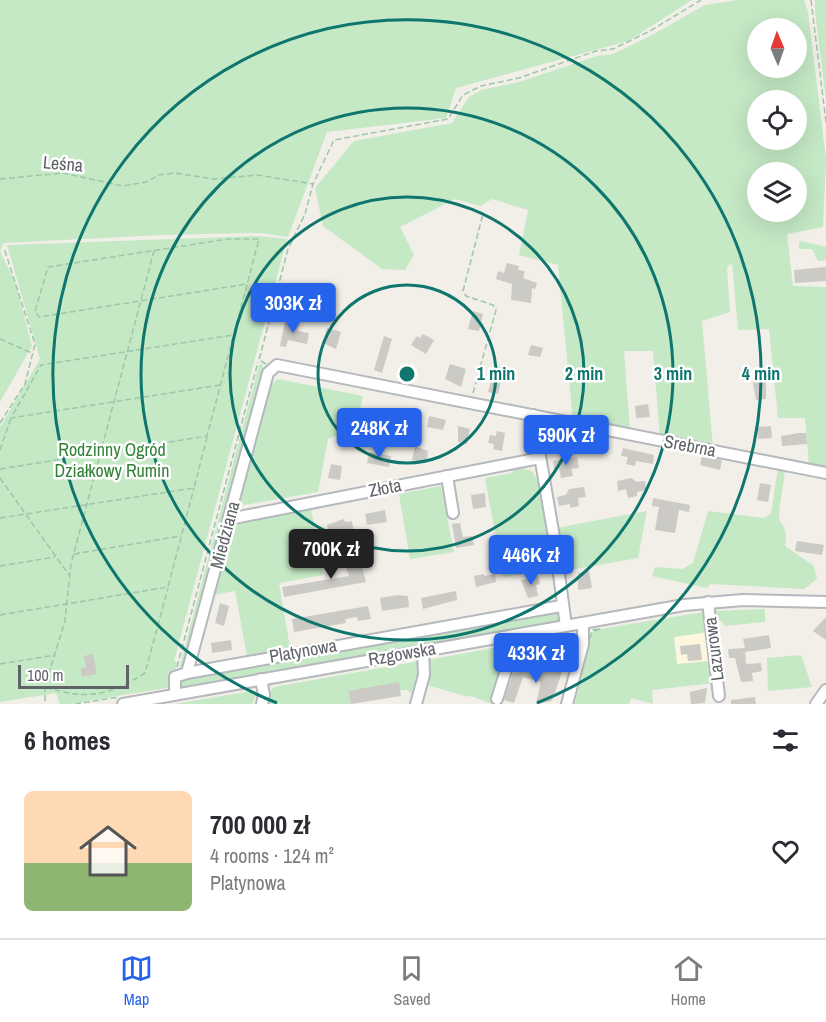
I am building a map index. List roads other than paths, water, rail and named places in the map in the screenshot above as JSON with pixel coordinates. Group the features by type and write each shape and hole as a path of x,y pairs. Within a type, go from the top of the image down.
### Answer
{"street":[{"name":"Srebrna","path":"272,368 277,365 826,473"},
{"name":"Miedziana","path":"187,674 272,368"},
{"path":"532,415 554,537 561,606 566,626"},
{"name":"Złota","path":"229,519 540,458"},
{"path":"447,476 453,513"},
{"name":"Rzgowska","path":"127,704 423,650 708,602 744,600 826,602"},
{"name":"Lazurowa","path":"708,602 719,696"},
{"name":"Platynowa","path":"187,674 561,606"},
{"path":"567,704 583,644 584,623"},
{"path":"416,704 424,675 423,650"},
{"path":"497,699 510,657"},
{"path":"175,694 175,677 187,674"},
{"path":"261,680 264,694 261,704"},
{"path":"816,704 826,690"}],"park label":[{"name":"Rodzinny Ogród Działkowy Rumin","path":"112,460"}]}
